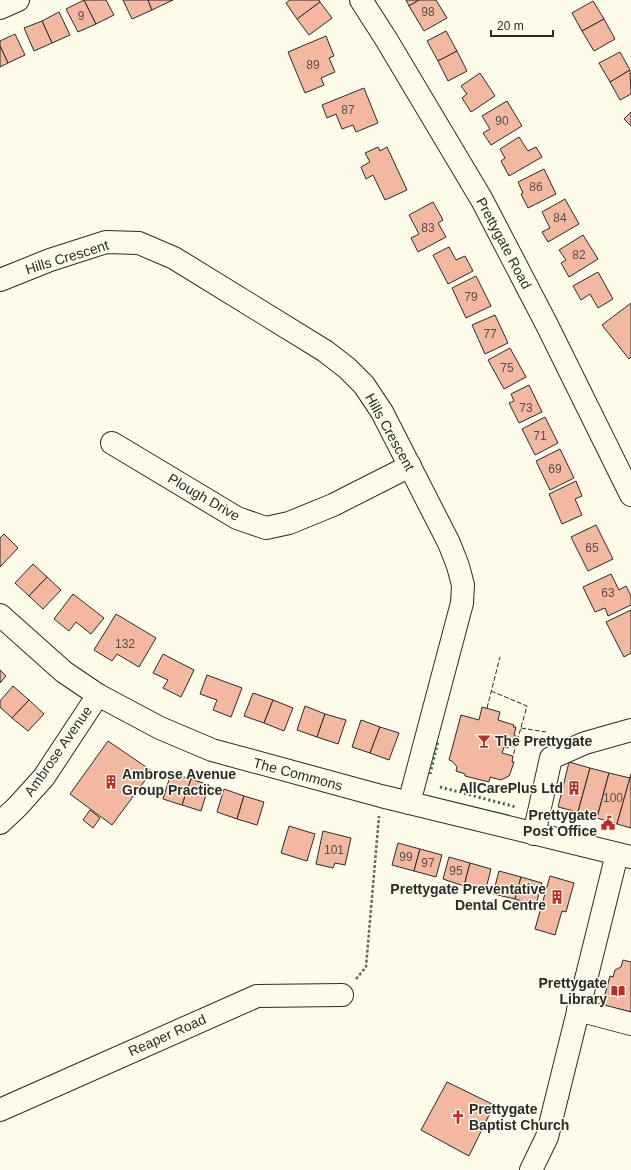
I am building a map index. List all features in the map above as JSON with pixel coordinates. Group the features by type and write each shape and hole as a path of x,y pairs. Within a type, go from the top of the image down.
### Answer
{"street":[{"path":"0,8 18,0"},
{"name":"Prettygate Road","path":"361,0 386,39 482,200 547,325 631,496"},
{"name":"Hills Crescent","path":"0,280 50,260 106,242 139,243 174,258 325,351 347,368 364,385 382,412 449,543 458,566 462,585 462,603 409,803"},
{"name":"Plough Drive","path":"112,443 237,518 266,528 289,523 333,505 410,466"},
{"name":"The Commons","path":"0,615 64,672 98,695 160,728 212,750 381,796 624,855"},
{"name":"Ambrose Avenue","path":"0,823 18,806 44,777 98,695"},
{"path":"534,834 550,758 585,743 631,730"},
{"path":"530,1170 547,1137 578,1010 624,855"},
{"name":"Reaper Road","path":"0,1110 257,996 342,994"},
{"path":"578,1010 631,1024"}],"path":[{"path":"342,994 366,967 381,796"}],"building":[{"path":"84,0 96,24 78,32 66,9"},
{"path":"84,0 106,0 114,15 96,24"},
{"path":"123,0 148,0 152,10 132,19"},
{"path":"148,0 173,0 152,10"},
{"path":"290,0 319,0 320,2 297,19 286,3"},
{"path":"406,0 419,0 409,6"},
{"path":"419,0 436,0 447,18 424,31 409,6"},
{"path":"593,1 604,19 582,31 572,13"},
{"path":"320,2 332,18 309,35 297,19"},
{"path":"59,12 70,35 52,43 42,21"},
{"path":"604,19 615,39 594,51 582,31"},
{"path":"42,21 52,43 34,51 24,28"},
{"path":"446,31 457,51 438,61 427,41"},
{"path":"15,34 25,55 8,63 0,46 0,41"},
{"path":"326,36 334,56 329,58 335,72 321,78 324,85 305,93 288,52"},
{"path":"0,46 8,63 0,67"},
{"path":"457,51 467,71 448,81 438,61"},
{"path":"620,52 630,70 610,82 599,63"},
{"path":"630,70 631,94 620,100 610,82"},
{"path":"480,73 495,96 471,112 462,98 467,94 461,86"},
{"path":"364,88 378,123 356,132 353,125 342,129 336,114 327,118 322,105"},
{"path":"507,101 522,126 491,145 483,133 490,129 482,116"},
{"path":"631,112 631,126 624,119"},
{"path":"519,137 528,151 536,147 542,157 509,176 501,161 505,158 500,149"},
{"path":"378,147 380,151 387,147 407,190 385,200 373,175 366,179 361,167 370,162 365,153"},
{"path":"544,169 556,194 528,208 521,194 523,193 518,182"},
{"path":"565,199 579,224 548,242 542,232 550,228 542,212"},
{"path":"433,202 443,220 438,223 446,237 418,252 411,238 419,234 409,215"},
{"path":"583,235 598,259 569,277 561,263 566,260 559,250"},
{"path":"449,247 456,260 465,256 473,271 448,284 433,255"},
{"path":"598,272 613,299 598,308 590,294 581,300 573,286"},
{"path":"476,276 491,306 466,318 452,288"},
{"path":"631,303 631,357 629,359 602,325"},
{"path":"495,315 508,343 485,354 472,325"},
{"path":"510,348 526,377 504,389 488,360"},
{"path":"529,385 542,412 519,423 509,403 514,401 511,394"},
{"path":"545,417 558,443 535,455 522,429"},
{"path":"560,449 574,478 550,490 536,461"},
{"path":"576,481 582,496 575,499 582,515 562,524 549,494"},
{"path":"596,525 613,559 588,571 571,537"},
{"path":"4,534 18,548 0,567 0,538"},
{"path":"33,564 47,577 29,596 15,583"},
{"path":"611,574 619,590 626,586 631,596 631,605 608,616 605,608 595,612 583,587"},
{"path":"47,577 61,590 43,609 29,596"},
{"path":"73,594 104,618 91,634 76,622 69,631 54,619"},
{"path":"631,610 631,653 624,657 606,622"},
{"path":"116,614 156,638 139,667 117,654 112,661 94,650"},
{"path":"163,654 194,670 181,697 163,688 168,680 153,673"},
{"path":"0,670 6,676 0,683"},
{"path":"207,675 242,688 231,717 213,710 217,700 200,694"},
{"path":"13,686 29,700 12,718 0,707 0,701"},
{"path":"253,693 273,700 264,723 244,716"},
{"path":"29,700 44,714 28,731 12,718"},
{"path":"273,700 293,708 284,731 264,723"},
{"path":"305,706 325,714 317,737 297,730"},
{"name":"The Prettygate","path":"482,707 500,712 498,720 516,727 514,735 516,736 513,747 509,745 508,748 504,747 502,753 513,756 512,762 514,762 509,776 501,780 490,777 489,782 465,776 465,774 456,771 457,767 452,761 449,760 461,715 479,720"},
{"path":"325,714 346,720 338,744 317,737"},
{"path":"361,720 380,727 370,753 352,747"},
{"path":"380,727 399,733 389,760 370,753"},
{"name":"Ambrose Avenue Group Practice","path":"108,741 152,771 112,825 70,794"},
{"name":"AllCarePlus Ltd","path":"569,762 590,768 578,812 558,807"},
{"path":"590,768 609,773 597,818 578,812"},
{"path":"171,773 191,779 182,805 163,799"},
{"path":"609,773 630,778 617,824 597,818"},
{"path":"631,774 631,828 617,824"},
{"path":"191,779 209,785 201,811 182,805"},
{"path":"224,789 244,796 237,819 217,812"},
{"path":"244,796 264,802 257,825 237,819"},
{"path":"90,810 100,818 93,828 83,820"},
{"path":"289,826 315,834 307,861 281,853"},
{"path":"323,831 351,838 345,865 335,863 333,868 316,864"},
{"path":"398,843 420,849 414,871 392,865"},
{"path":"420,849 442,855 436,877 414,871"},
{"path":"449,857 470,863 464,886 443,879"},
{"path":"470,863 491,869 485,892 464,886"},
{"path":"499,871 521,877 515,899 493,894"},
{"name":"Prettygate Preventative Dental Centre","path":"550,876 574,883 566,912 562,911 555,935 535,929"},
{"path":"521,877 542,883 536,905 515,899"},
{"name":"Prettygate Library","path":"623,960 631,962 631,1012 602,1005 610,976 613,977 615,970 621,967"},
{"name":"Prettygate Baptist Church","path":"447,1082 494,1105 469,1156 421,1130"}],"hedge":[{"path":"430,774 438,741"},
{"path":"440,787 516,807"}],"fence":[{"path":"487,708 500,657"},
{"path":"491,691 527,706 513,756"},
{"path":"521,728 546,732"}],"place":[{"name":"The Prettygate","path":"484,741"},
{"name":"Ambrose Avenue Group Practice","path":"111,782"},
{"name":"AllCarePlus Ltd","path":"574,788"},
{"name":"Prettygate Post Office","path":"608,823"},
{"name":"Prettygate Preventative Dental Centre","path":"557,897"},
{"name":"Prettygate Library","path":"618,991"},
{"name":"Prettygate Baptist Church","path":"458,1117"}]}
